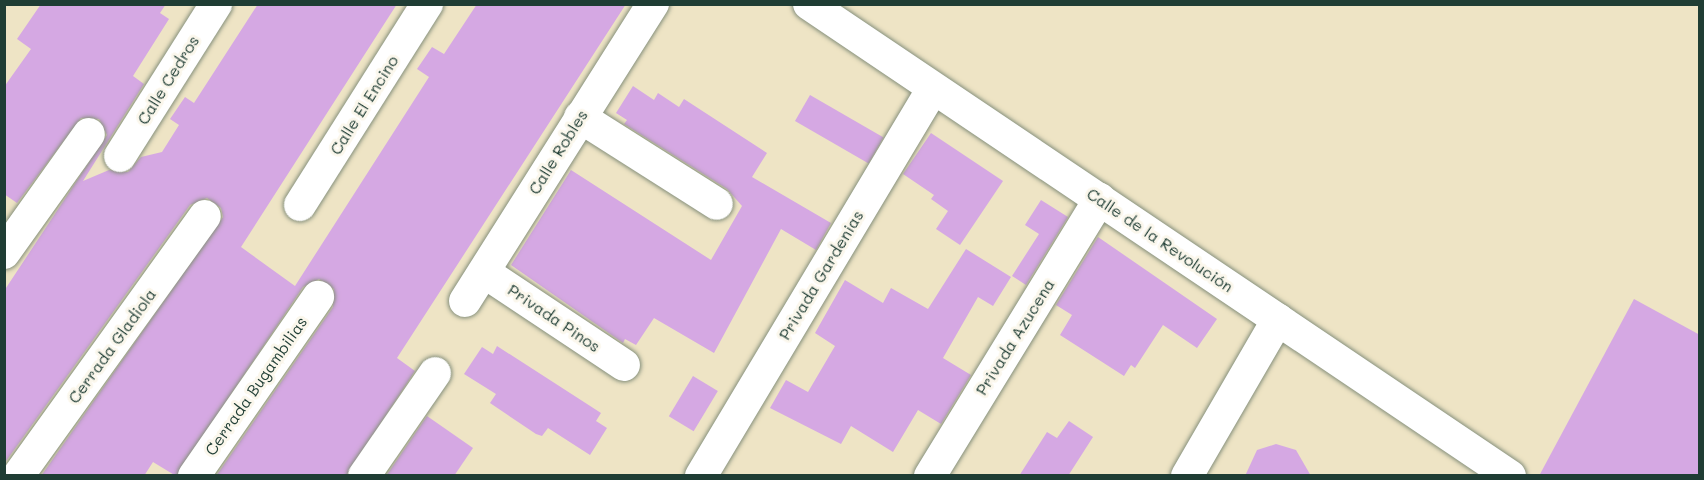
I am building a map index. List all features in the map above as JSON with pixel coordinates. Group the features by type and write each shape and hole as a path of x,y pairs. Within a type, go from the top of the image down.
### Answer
{"street":[{"name":"Calle Cedros","path":"120,156 216,4"},
{"name":"Calle El Encino","path":"300,205 427,4"},
{"name":"Calle Robles","path":"465,301 653,4"},
{"name":"Calle de la Revolución","path":"809,4 1510,476"},
{"name":"Privada Gardenias","path":"705,468 933,89"},
{"path":"580,117 717,204"},
{"path":"4,253 89,134"},
{"name":"Privada Azucena","path":"930,476 1100,199"},
{"name":"Cerrada Gladiola","path":"18,476 205,216"},
{"name":"Privada Pinos","path":"484,272 624,365"},
{"name":"Cerrada Bugambilias","path":"194,476 318,297"},
{"path":"1187,476 1278,319"},
{"path":"364,476 435,373"}],"building":[{"path":"41,4 166,4 160,13 169,19 133,76 144,84 83,181 109,170 128,172 141,157 162,152 179,125 170,119 185,97 194,103 258,4 397,4 241,247 295,286 429,77 417,69 432,47 444,54 477,4 626,4 397,358 415,371 346,476 216,476 333,307 334,289 319,279 303,287 176,476 153,462 144,476 41,476 223,217 221,208 207,198 190,205 4,464 4,291 107,135 99,119 81,118 17,203 4,194 4,87 31,49 17,39"},
{"path":"633,86 654,100 658,93 679,107 684,99 767,153 752,177 831,223 816,250 781,229 714,353 654,318 636,345 625,339 623,343 511,265 571,170 711,260 742,206 727,189 624,124 627,120 616,113"},
{"path":"810,95 884,137 869,163 795,121"},
{"path":"931,133 1003,181 960,245 936,229 948,211 931,199 934,195 903,174"},
{"path":"1041,200 1068,217 1026,285 1012,276 1039,234 1025,225"},
{"path":"1098,237 1217,319 1197,348 1163,325 1135,368 1131,365 1124,376 1060,335 1072,315 1056,305"},
{"path":"966,249 1011,277 993,306 978,297 943,358 971,375 941,424 918,410 893,452 851,426 841,444 770,408 786,380 808,392 835,346 815,333 845,280 883,303 891,288 928,309"},
{"path":"1634,299 1700,335 1700,476 1539,476"},
{"path":"497,346 601,413 596,421 607,428 590,455 548,428 542,436 536,434 490,403 496,394 464,374 482,347 493,354"},
{"path":"693,376 718,391 694,431 669,416"},
{"path":"427,416 473,448 454,476 386,476"},
{"path":"1069,421 1093,437 1068,476 1019,476 1047,432 1057,438"},
{"path":"1276,444 1296,450 1311,476 1245,476 1257,450"}]}
